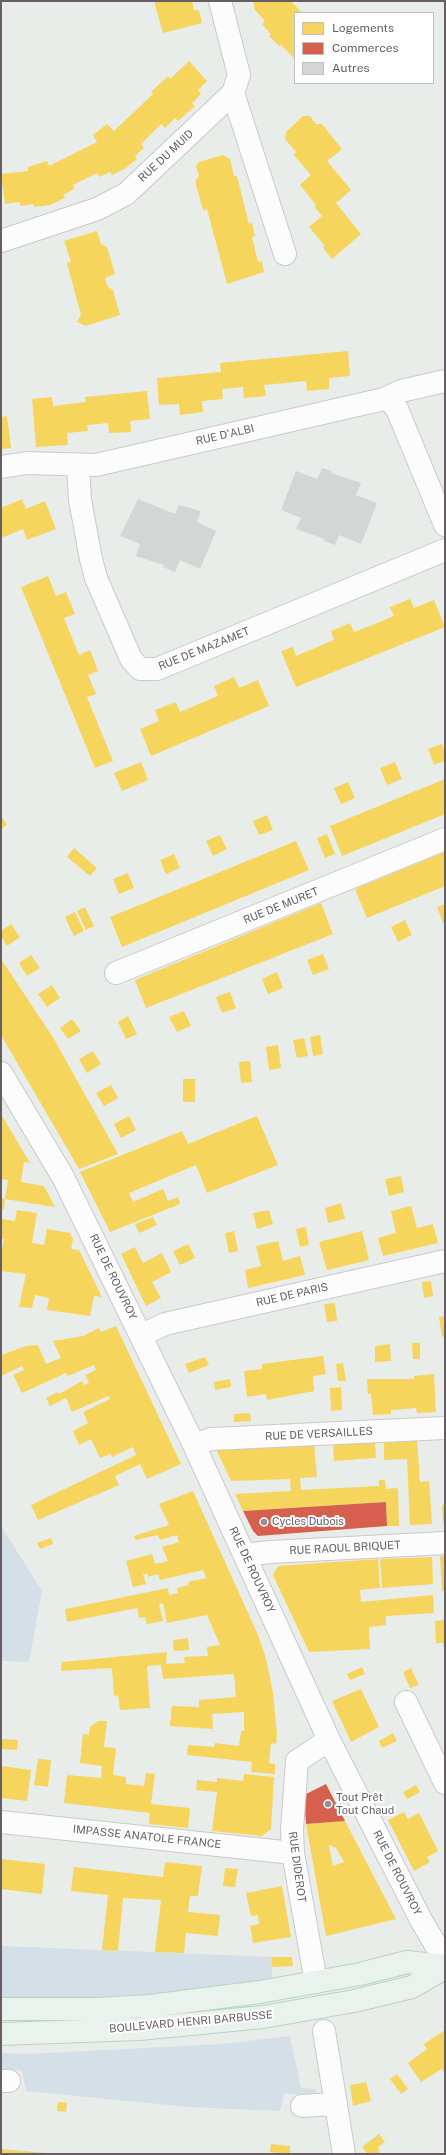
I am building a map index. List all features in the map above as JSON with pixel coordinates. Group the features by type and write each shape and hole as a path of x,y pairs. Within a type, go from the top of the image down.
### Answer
{"main road":[{"name":"BOULEVARD HENRI BARBUSSE","path":"1,2009 89,2009 150,2006 260,1992 315,1972 360,1974 407,1962 445,1967"},
{"name":"BOULEVARD HENRI BARBUSSE","path":"1,2034 70,2033 139,2029 262,2017 354,2001 412,1987 445,1967"}],"street":[{"path":"220,1 239,75 234,93 285,254"},
{"name":"RUE DU MUID","path":"1,241 97,209 126,194 234,93"},
{"name":"RUE D'ALBI","path":"1,467 27,463 78,466 96,465 388,398 401,392 445,381"},
{"path":"388,398 397,409 445,526"},
{"name":"RUE DE MAZAMET","path":"78,466 80,500 96,578 131,659 140,669 157,669 445,550"},
{"name":"RUE DE MURET","path":"116,973 445,839"},
{"name":"RUE DE ROUVROY","path":"1,1073 63,1176 142,1335 194,1445 329,1740 421,1920 445,1961"},
{"name":"RUE DE PARIS","path":"142,1335 165,1324 445,1261"},
{"name":"RUE DE VERSAILLES","path":"194,1445 211,1439 445,1428"},
{"name":"RUE RAOUL BRIQUET","path":"245,1555 270,1552 445,1543"},
{"path":"406,1702 445,1783"},
{"name":"RUE DIDEROT","path":"315,1972 293,1853 292,1830 297,1761 329,1740"},
{"name":"IMPASSE ANATOLE FRANCE","path":"1,1822 293,1853"},
{"path":"324,2031 334,2104 344,2154"},
{"path":"302,2106 334,2104"}],"shaded area":[{"path":"1,1526 42,1591 29,1662 1,1661"},
{"path":"1,1946 272,1957 272,1980 124,1999 1,1999"},
{"path":"290,2036 301,2088 316,2089 316,2096 284,2093 280,2111 190,2107 26,2091 22,2071 1,2069 1,2053 29,2054 223,2044"}],"building: Logements":[{"path":"154,1 192,1 194,10 199,10 202,23 163,33"},
{"path":"253,1 291,1 301,12 294,12 294,58 269,36 271,34 262,24 265,21 255,10"},
{"path":"189,61 207,81 198,90 201,94 192,103 195,106 178,121 175,118 165,128 161,124 141,144 144,148 135,156 137,159 126,168 112,175 110,172 99,177 97,173 73,185 74,189 63,195 65,198 50,205 34,207 33,204 21,206 19,202 5,204 1,174 28,171 28,167 47,161 49,166 97,142 93,135 107,124 114,131 153,94 151,92 168,76 170,79"},
{"path":"303,116 310,116 316,124 322,124 342,149 327,161 351,190 336,203 361,234 332,259 323,248 325,246 309,227 322,216 314,206 316,205 300,185 311,175 294,155 296,152 285,139 286,132"},
{"path":"223,155 230,159 234,176 237,176 249,224 252,223 255,236 252,237 258,262 262,261 264,272 227,284 207,209 203,210 195,181 199,176 196,166 199,162"},
{"path":"97,231 101,244 107,247 115,274 105,278 108,287 113,290 120,315 86,326 77,322 81,315 67,263 71,262 64,241"},
{"path":"348,351 350,376 329,378 329,389 307,391 306,381 264,385 266,396 244,398 243,387 222,389 223,399 202,401 203,412 180,415 179,404 159,405 157,378 221,372 220,363"},
{"path":"147,391 150,419 130,421 131,432 109,433 108,423 87,425 88,431 67,433 68,445 36,447 32,399 52,397 53,406 86,402 85,397"},
{"path":"7,416 11,448 1,449 1,417"},
{"path":"22,499 26,509 45,501 56,529 27,540 23,529 1,538 1,508"},
{"path":"48,576 56,596 66,592 75,614 64,618 79,655 90,650 98,671 88,675 96,694 87,697 113,761 95,768 21,587"},
{"path":"410,599 414,608 434,600 445,627 296,687 281,651 293,647 296,656 334,640 331,631 350,623 354,632 394,616 390,607"},
{"path":"234,677 239,688 258,680 269,706 151,756 140,729 159,721 155,710 176,702 180,712 218,696 214,686"},
{"path":"442,744 445,751 445,761 434,765 428,749"},
{"path":"141,762 148,780 122,791 114,773"},
{"path":"395,762 402,779 387,785 380,768"},
{"path":"445,779 445,814 342,856 330,826"},
{"path":"348,782 355,798 341,804 334,788"},
{"path":"267,815 273,830 259,835 253,821"},
{"path":"1,816 7,825 1,829"},
{"path":"327,834 335,854 325,858 317,838"},
{"path":"220,835 227,849 213,856 206,841"},
{"path":"296,841 309,870 122,947 110,917"},
{"path":"74,848 97,868 90,876 67,857"},
{"path":"445,852 445,886 367,918 355,889"},
{"path":"174,854 180,868 166,874 160,860"},
{"path":"128,873 134,888 119,894 113,879"},
{"path":"321,903 333,934 146,1008 135,980"},
{"path":"445,904 445,922 443,923 437,907"},
{"path":"85,907 94,926 86,930 77,911"},
{"path":"75,912 84,931 74,936 65,917"},
{"path":"405,920 412,935 398,942 391,927"},
{"path":"11,924 20,937 7,946 1,936 1,931"},
{"path":"323,954 329,969 313,975 307,960"},
{"path":"31,955 40,968 27,976 19,963"},
{"path":"1,959 54,1039 118,1154 79,1169 1,1035"},
{"path":"277,972 283,988 268,994 262,979"},
{"path":"52,985 60,998 47,1007 38,994"},
{"path":"230,992 236,1008 222,1013 216,997"},
{"path":"184,1011 191,1026 177,1032 169,1017"},
{"path":"128,1016 137,1034 126,1039 118,1022"},
{"path":"72,1019 81,1031 68,1039 60,1028"},
{"path":"320,1035 323,1054 313,1056 310,1037"},
{"path":"304,1038 308,1056 297,1058 293,1040"},
{"path":"278,1045 281,1068 269,1070 266,1047"},
{"path":"93,1051 101,1064 87,1073 79,1059"},
{"path":"250,1061 252,1082 241,1083 239,1062"},
{"path":"183,1079 195,1079 195,1102 183,1102"},
{"path":"111,1085 118,1098 104,1106 96,1093"},
{"path":"1,1114 30,1163 24,1162 21,1182 44,1186 55,1207 5,1199 8,1180 1,1179"},
{"path":"129,1116 136,1130 121,1138 114,1124"},
{"path":"257,1116 278,1165 207,1193 196,1165 129,1193 133,1202 163,1189 168,1201 178,1197 180,1204 110,1232 80,1172 182,1131 188,1144"},
{"path":"401,1176 404,1192 389,1196 385,1179"},
{"path":"1,1198 5,1199 4,1209 1,1209"},
{"path":"341,1203 345,1219 328,1223 325,1208"},
{"path":"411,1206 417,1228 433,1224 438,1243 383,1256 378,1238 396,1233 391,1211"},
{"path":"17,1210 37,1213 32,1243 44,1245 47,1229 70,1233 73,1239 71,1249 79,1250 102,1297 94,1296 90,1316 47,1310 49,1298 35,1295 32,1308 19,1307 26,1274 1,1271 1,1255 4,1239 1,1239 1,1219 15,1221"},
{"path":"269,1210 273,1224 257,1229 253,1213"},
{"path":"153,1217 157,1225 139,1233 135,1224"},
{"path":"306,1227 309,1245 300,1247 296,1229"},
{"path":"234,1231 238,1251 229,1253 225,1233"},
{"path":"362,1231 369,1260 327,1270 319,1242"},
{"path":"278,1241 283,1261 300,1256 305,1275 248,1288 245,1270 261,1266 256,1246"},
{"path":"188,1244 195,1258 180,1265 173,1251"},
{"path":"135,1247 143,1263 162,1253 171,1272 152,1282 161,1298 146,1306 121,1254"},
{"path":"431,1281 433,1296 424,1298 422,1282"},
{"path":"335,1303 337,1321 327,1322 324,1304"},
{"path":"445,1316 445,1336 442,1337 439,1317"},
{"path":"116,1326 181,1464 147,1479 140,1464 115,1476 119,1485 38,1520 31,1505 136,1455 133,1447 112,1457 110,1454 100,1458 91,1439 79,1445 73,1431 88,1423 83,1412 110,1399 108,1396 72,1412 66,1398 50,1406 46,1398 58,1392 59,1394 82,1381 84,1385 89,1383 85,1375 96,1370 94,1365 68,1376 66,1373 22,1393 13,1375 24,1370 22,1366 1,1376 1,1355 26,1346 38,1345 46,1364 61,1358 53,1341 83,1336 99,1328 101,1332"},
{"path":"412,1343 420,1343 420,1359 413,1359"},
{"path":"390,1344 391,1361 375,1362 375,1346"},
{"path":"323,1356 326,1374 313,1376 314,1391 267,1400 266,1394 247,1397 244,1371 262,1369 262,1364"},
{"path":"205,1357 209,1365 189,1373 185,1364"},
{"path":"343,1363 346,1381 338,1381 336,1364"},
{"path":"434,1374 436,1412 417,1413 416,1408 391,1410 391,1414 373,1415 371,1394 368,1394 367,1379 414,1379 414,1376"},
{"path":"230,1379 231,1387 215,1390 214,1382"},
{"path":"341,1387 342,1410 331,1411 330,1388"},
{"path":"250,1413 251,1421 234,1422 234,1414"},
{"path":"417,1439 420,1482 429,1481 432,1524 410,1525 407,1459 384,1460 384,1441"},
{"path":"375,1441 376,1458 334,1461 333,1443"},
{"path":"314,1444 317,1477 300,1478 301,1490 379,1486 379,1480 385,1480 386,1489 398,1488 399,1526 387,1526 386,1502 243,1511 235,1494 291,1491 290,1479 231,1481 216,1449"},
{"path":"193,1491 258,1635 266,1658 273,1693 277,1734 276,1744 271,1743 269,1763 275,1764 275,1774 251,1772 252,1762 187,1755 188,1745 214,1747 215,1743 239,1746 241,1731 244,1731 244,1712 212,1714 213,1729 170,1726 172,1706 199,1707 199,1700 236,1697 234,1674 163,1679 161,1665 147,1666 150,1708 120,1710 118,1695 114,1696 112,1668 61,1671 62,1662 167,1652 166,1664 185,1663 184,1657 208,1656 207,1647 220,1645 207,1615 167,1623 163,1603 159,1604 163,1621 147,1624 145,1617 139,1618 137,1608 67,1622 65,1609 168,1588 169,1595 178,1593 177,1588 189,1585 188,1582 206,1578 203,1570 160,1580 158,1574 148,1577 148,1574 143,1574 146,1584 133,1587 126,1561 152,1554 155,1564 168,1561 162,1547 179,1542 177,1535 160,1540 158,1535 136,1540 134,1536 169,1525 159,1504"},
{"path":"445,1504 445,1523 443,1523 442,1505"},
{"path":"51,1538 53,1544 40,1549 37,1543"},
{"path":"440,1556 445,1556 445,1590 442,1591"},
{"path":"432,1557 433,1584 382,1588 380,1559"},
{"path":"378,1559 380,1588 360,1590 361,1602 433,1595 434,1613 386,1616 386,1625 369,1627 370,1649 309,1652 273,1575 278,1566"},
{"path":"445,1620 444,1649 443,1643 436,1643 435,1621"},
{"path":"188,1638 189,1650 174,1651 173,1640"},
{"path":"362,1667 365,1674 350,1680 347,1674"},
{"path":"411,1668 419,1685 410,1688 403,1672"},
{"path":"361,1689 379,1727 351,1742 332,1701"},
{"path":"98,1721 107,1721 104,1747 116,1748 113,1775 126,1777 126,1784 144,1786 146,1773 155,1774 151,1804 190,1808 188,1828 149,1824 150,1813 64,1803 67,1775 101,1778 102,1766 80,1763 83,1734 89,1735 90,1727"},
{"path":"393,1733 397,1741 382,1748 379,1741"},
{"path":"1,1739 18,1740 17,1750 1,1749"},
{"path":"38,1759 51,1760 48,1787 34,1785"},
{"path":"1,1766 31,1770 27,1801 1,1798"},
{"path":"244,1774 274,1777 271,1829 262,1836 212,1831 217,1792 196,1790 197,1780 217,1782 217,1778 243,1781"},
{"path":"416,1785 420,1792 407,1799 403,1792"},
{"path":"404,1812 408,1819 419,1813 438,1851 427,1857 430,1862 414,1871 388,1820"},
{"path":"345,1821 396,1919 326,1936 306,1824","holes":["329,1845 336,1848 344,1862 333,1866"]},
{"path":"1,1859 45,1864 42,1894 1,1889"},
{"path":"165,1862 202,1866 198,1896 190,1896 188,1912 220,1915 218,1936 186,1933 184,1953 155,1952 161,1900 123,1898 118,1951 102,1950 108,1895 71,1891 74,1867 163,1877"},
{"path":"225,1868 238,1869 235,1887 223,1886"},
{"path":"282,1886 291,1937 253,1943 250,1926 259,1924 258,1915 251,1916 246,1893"},
{"path":"272,1957 292,1957 293,1966 272,1967"},
{"path":"445,2030 445,2074 442,2069 421,2082 408,2063 427,2049 424,2044"},
{"path":"397,2074 408,2089 401,2094 390,2079"},
{"path":"366,2082 371,2101 353,2106 350,2085"},
{"path":"58,2102 67,2103 66,2112 57,2111"},
{"path":"379,2134 385,2142 378,2147 380,2154 368,2154 362,2147"},
{"path":"271,2144 290,2146 290,2154 270,2152"},
{"path":"1,2149 46,2153 46,2154 1,2154"}],"building: Commerces":[{"path":"386,1502 387,1526 258,1536 253,1531 243,1511"},
{"path":"326,1784 345,1821 306,1824 304,1795"}],"building: Autres":[{"path":"322,468 332,471 331,473 361,483 356,495 377,503 361,544 339,535 335,545 324,541 325,539 296,529 301,518 281,510 296,471 317,479"},
{"path":"138,499 175,514 179,505 201,511 197,522 216,531 200,569 180,560 175,572 163,567 164,565 136,556 140,544 120,536"}],"place":[{"name":"Cycles Dubois","path":"264,1522"},
{"name":"Tout Prêt Tout Chaud","path":"328,1804"}]}
